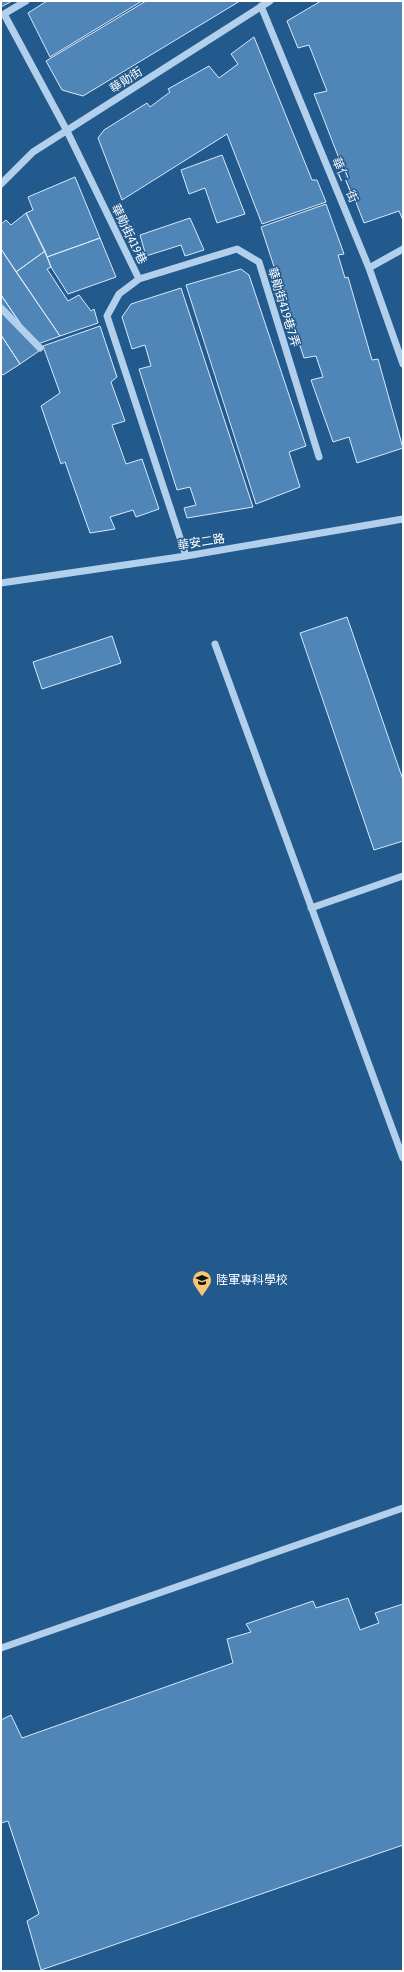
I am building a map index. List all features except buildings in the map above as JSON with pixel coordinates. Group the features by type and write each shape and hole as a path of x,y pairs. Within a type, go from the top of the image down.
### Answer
{"street":[{"name":"華勛街419巷","path":"26,1 4,14 67,130 139,279 119,294 107,316 186,556"},
{"name":"華勛街","path":"1,184 33,152 270,1"},
{"name":"華仁一街","path":"261,6 369,268 403,364"},
{"name":"華勛街419巷7弄","path":"139,279 237,249 258,262 319,457"},
{"path":"369,268 403,249"},
{"path":"1,308 40,348"},
{"name":"華安二路","path":"1,583 186,556 403,519"},
{"path":"215,644 403,1158"},
{"path":"312,908 403,876"},
{"path":"1,1648 403,1508"}],"place":[{"name":"陸軍專科學校","path":"202,1297"}]}
